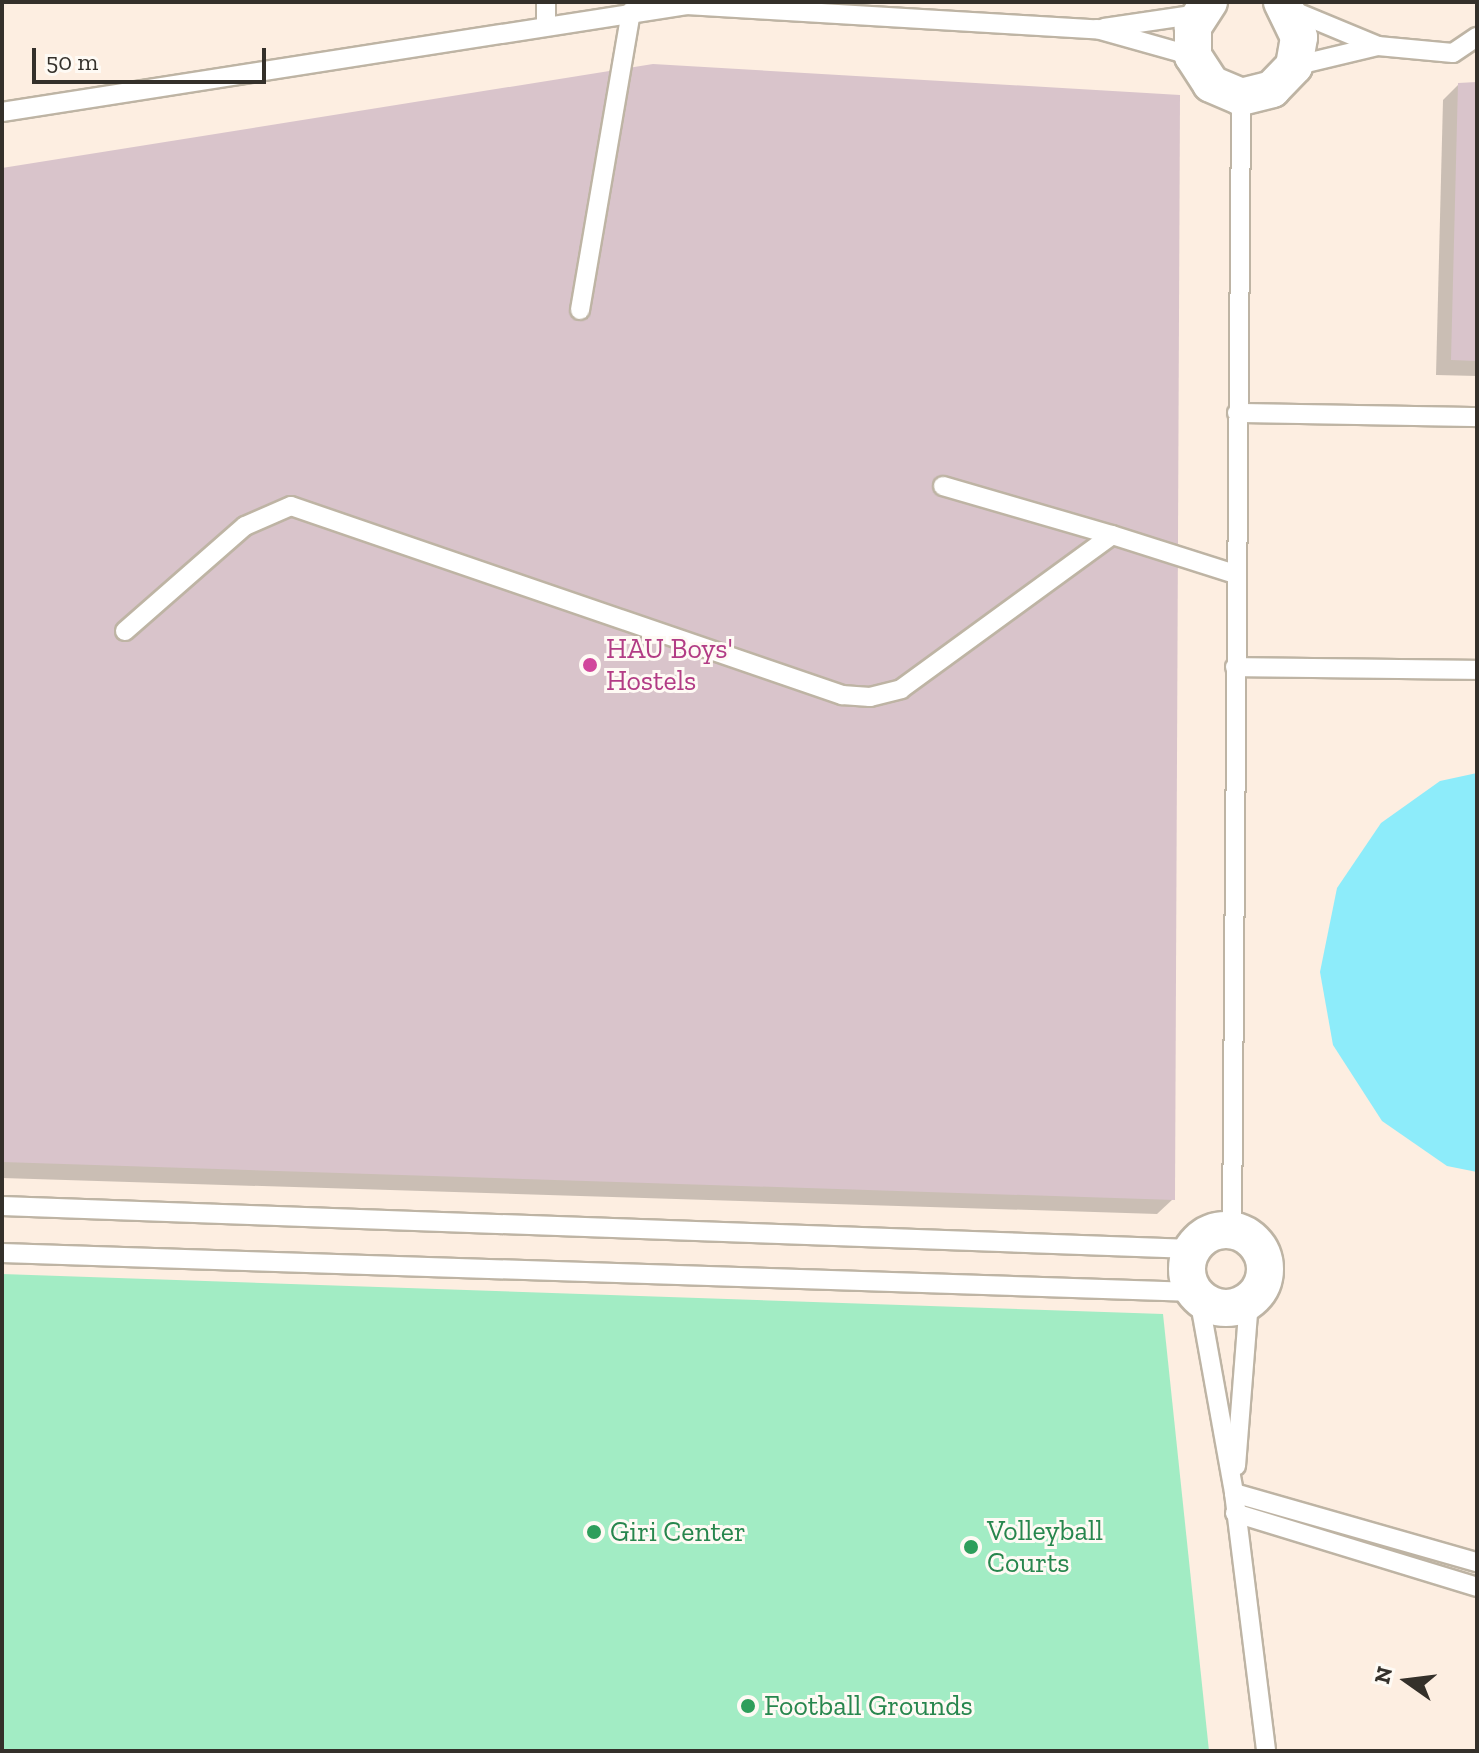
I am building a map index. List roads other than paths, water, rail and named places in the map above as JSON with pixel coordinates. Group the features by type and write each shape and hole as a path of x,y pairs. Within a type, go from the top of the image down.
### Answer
{"street":[{"path":"1204,8 1193,56 1211,84 1241,97 1272,89 1294,66 1299,37 1286,6"},
{"path":"1232,1230 1257,1245 1264,1259 1261,1289 1249,1302 1222,1309 1196,1295 1192,1249 1202,1237 1232,1230"}],"lane":[{"path":"546,2 546,23"},
{"path":"2,112 546,23 631,11 754,5 1097,29 1193,56"},
{"path":"1286,6 1378,46 1453,53 1477,37"},
{"path":"1097,29 1204,8"},
{"path":"580,310 631,11"},
{"path":"1294,66 1378,46"},
{"path":"1232,1230 1241,97"},
{"path":"1237,413 1477,417"},
{"path":"943,486 1235,574"},
{"path":"125,631 245,526 291,506 310,507 815,686 870,697 901,689 1112,535"},
{"path":"1235,667 1477,670"},
{"path":"2,1206 1192,1249"},
{"path":"2,1253 1196,1295 1234,1493"},
{"path":"1249,1302 1234,1493 1266,1751"},
{"path":"1234,1493 1477,1562"},
{"path":"1235,1513 1477,1587"}],"water":[{"path":"1477,773 1477,1172 1447,1166 1382,1121 1333,1045 1320,972 1337,888 1381,823 1440,781"}],"place":[{"name":"HAU Boys' Hostels","path":"590,665"},
{"name":"Giri Center","path":"594,1532"},
{"name":"Volleyball Courts","path":"971,1547"},
{"name":"Football Grounds","path":"748,1706"}]}
